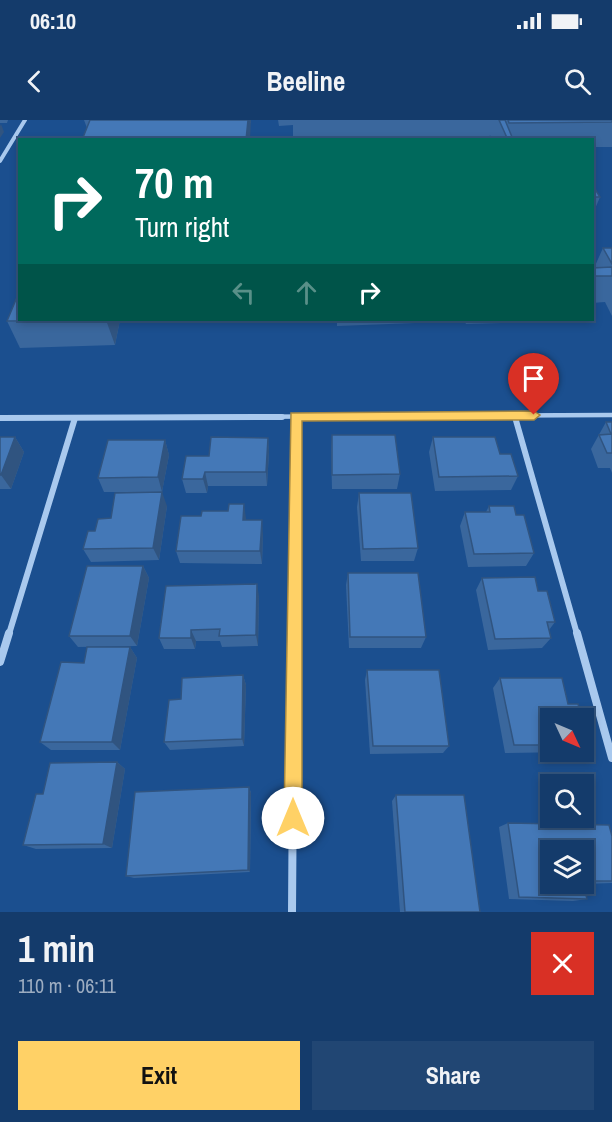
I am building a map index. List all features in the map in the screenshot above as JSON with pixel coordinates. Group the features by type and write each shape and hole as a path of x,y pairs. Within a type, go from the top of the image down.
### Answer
{"street":[{"path":"0,161 25,120"},
{"path":"0,418 612,415"},
{"path":"292,912 296,416"},
{"path":"515,416 612,758"},
{"path":"0,662 75,418"}],"building":[{"path":"90,120 248,120 246,138 83,138"},
{"path":"499,120 505,120 512,137 526,138 507,138"},
{"path":"508,120 612,120 612,122 509,123"},
{"path":"594,187 600,197 594,197"},
{"path":"603,248 612,248 612,264"},
{"path":"612,267 612,276 594,276 594,268"},
{"path":"18,295 18,321 7,321"},
{"path":"606,422 612,422 612,453 607,453 599,435 611,434"},
{"path":"332,435 395,435 400,474 332,475"},
{"path":"0,437 15,437 1,475 0,475"},
{"path":"211,437 268,438 266,472 205,472 203,479 182,479 186,456 209,456"},
{"path":"433,437 495,437 500,454 511,454 518,476 439,477"},
{"path":"108,440 165,440 158,477 98,478"},
{"path":"162,492 153,548 83,549 88,531 95,531 98,519 111,518 115,493"},
{"path":"359,493 411,493 418,548 363,549"},
{"path":"229,504 244,504 243,520 262,520 260,551 176,551 181,516 201,516 202,511 228,511"},
{"path":"489,506 514,506 516,515 524,515 534,553 474,554 465,512 490,512"},
{"path":"87,566 143,566 130,636 69,636"},
{"path":"348,573 418,573 426,637 350,637"},
{"path":"535,577 538,591 547,591 555,622 547,622 551,638 495,639 482,578"},
{"path":"257,584 256,635 219,636 220,629 191,630 191,638 159,638 166,586"},
{"path":"87,647 130,647 112,742 40,742 61,662 84,663"},
{"path":"367,670 439,670 449,746 373,746"},
{"path":"243,675 242,739 164,742 169,700 181,699 182,678"},
{"path":"500,678 562,678 568,704 578,704 579,708 540,708 540,745 514,745"},
{"path":"117,762 103,844 23,845 36,794 43,794 50,763"},
{"path":"249,787 248,870 126,876 135,792"},
{"path":"396,795 464,795 480,912 405,912"},
{"path":"508,823 540,824 540,828 594,828 594,825 609,825 612,836 612,881 594,881 594,840 540,840 540,894 586,894 587,899 519,897"}],"route":[{"path":"293,818 296,416 534,415"}]}
